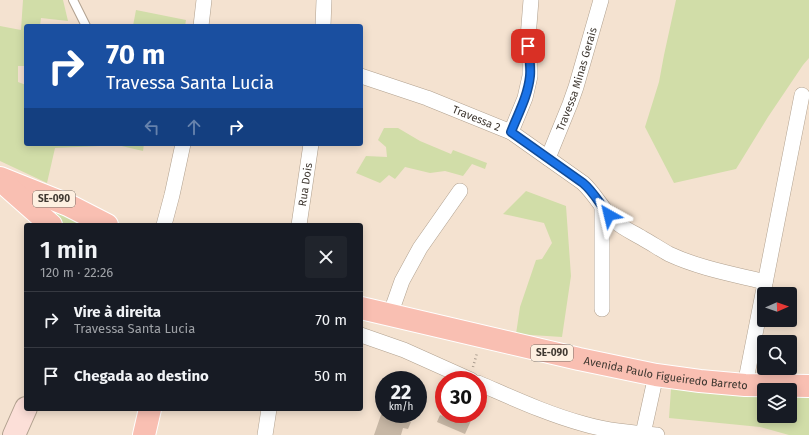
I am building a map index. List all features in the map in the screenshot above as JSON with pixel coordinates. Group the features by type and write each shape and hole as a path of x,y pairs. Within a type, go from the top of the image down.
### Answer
{"main road":[{"name":"SE-090","path":"0,179 49,223"},
{"name":"SE-090","path":"0,179 68,205 103,223"},
{"name":"Avenida Paulo Figueiredo Barreto","path":"363,308 579,359 656,375 744,385 809,386"},
{"path":"140,411 143,435"},
{"path":"143,435 149,411"}],"street":[{"path":"201,24 204,0"},
{"path":"322,24 324,0"},
{"path":"511,132 525,98 530,76 528,38 531,0"},
{"name":"Travessa Minas Gerais","path":"548,158 576,87 601,0"},
{"name":"Travessa 2","path":"363,77 427,98 511,132 589,188 602,207 616,222 668,253 692,263 765,282"},
{"path":"744,385 765,282 802,127 802,96"},
{"path":"165,223 183,146"},
{"name":"Rua Dois","path":"299,223 311,146"},
{"path":"390,315 402,281 420,248 460,191"},
{"path":"602,207 602,309"},
{"path":"363,336 404,350 451,371"},
{"path":"487,387 534,407 585,425 650,435 656,375"},
{"path":"14,435 25,411"},
{"path":"265,435 269,411"}],"lane":[{"path":"73,0 85,24"}],"path":[{"path":"473,371 481,336"}],"green space":[{"path":"23,0 63,0 68,21 41,18 40,24 24,24 24,66 18,66 18,82 24,84 24,146 100,146 55,148 47,183 0,161 0,26 21,30"},
{"path":"676,0 809,0 809,58 768,117 736,169 674,183 645,127 659,82"},
{"path":"136,10 186,20 185,24 133,24"},
{"path":"384,128 398,128 420,141 451,154 453,150 487,163 485,169 472,164 463,176 445,171 430,173 405,167 395,179 389,175 380,183 356,173 366,156 387,157 386,147 378,140"},
{"path":"122,146 144,146 143,151"},
{"path":"526,191 566,206 571,276 562,337 516,334 520,307 536,260 542,259 552,243 544,223 503,214"},
{"path":"27,200 85,223 52,223"},
{"path":"671,389 757,392 757,423 797,423 797,393 809,394 809,435 789,435 760,427 669,418"}],"building":[{"path":"378,423 411,423 408,429 403,428 401,435 374,435"},
{"path":"439,423 470,423 465,434"}],"route":[{"path":"528,46 530,76 525,98 511,132 589,188 609,215"}]}
